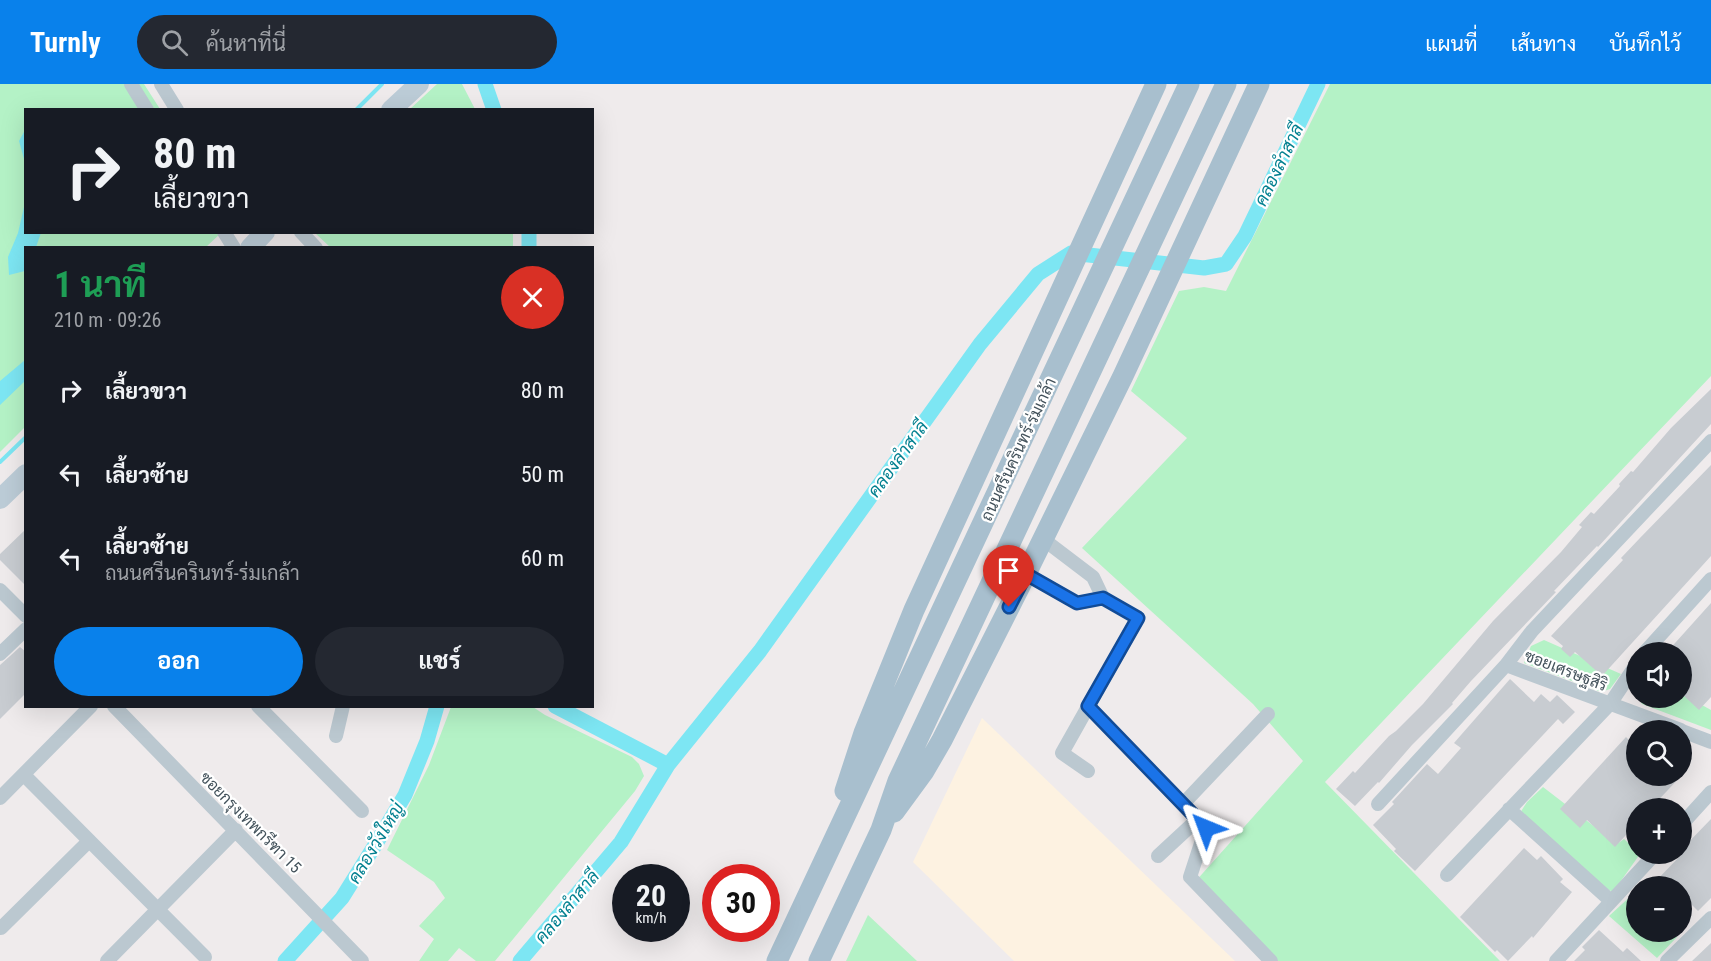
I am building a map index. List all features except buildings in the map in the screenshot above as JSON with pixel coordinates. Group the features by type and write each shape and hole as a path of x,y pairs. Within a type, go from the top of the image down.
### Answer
{"main road":[{"path":"393,108 419,84"},
{"name":"ถนนศรีนครินทร์-ร่มเกล้า","path":"816,880 864,733 914,610 1156,84"},
{"name":"ถนนศรีนครินทร์-ร่มเกล้า","path":"777,961 1189,84"},
{"name":"ถนนศรีนครินทร์-ร่มเกล้า","path":"819,961 881,830 898,781 1226,84"},
{"name":"ถนนศรีนครินทร์-ร่มเกล้า","path":"881,830 924,771 942,740 1137,347 1259,84"},
{"path":"252,246 264,234"},
{"path":"0,499 24,476"}],"street":[{"path":"131,84 146,108"},
{"path":"161,84 176,108"},
{"path":"303,234 314,246"},
{"path":"1378,804 1506,665 1532,631 1711,441"},
{"path":"1043,539 1094,577 1103,598 1138,618 1062,753 1088,771"},
{"path":"1026,574 1077,603 1103,598"},
{"path":"1654,642 1711,579"},
{"path":"0,590 24,614"},
{"path":"0,654 24,631"},
{"name":"ซอยเศรษฐสิริ","path":"1506,665 1652,720"},
{"path":"1447,874 1610,704 1626,680"},
{"path":"1088,706 1206,828 1190,876 1271,961"},
{"path":"0,798 89,708"},
{"name":"ซอยกรุงเทพกรีฑา 15","path":"116,708 362,961"},
{"path":"260,708 362,811"},
{"path":"336,736 343,708"},
{"path":"1183,804 1268,714"},
{"name":"ซอยเศรษฐสิริ","path":"1692,735 1711,742"},
{"path":"24,775 205,957"},
{"path":"1692,813 1711,792"},
{"path":"1509,809 1611,901"},
{"path":"1158,856 1197,819"},
{"path":"107,961 236,830"},
{"path":"1,928 89,841"},
{"path":"1556,961 1646,864"},
{"path":"1667,961 1711,918"}],"shaded area":[{"path":"982,718 1235,961 1014,961 913,862"}],"green space":[{"path":"0,84 144,84 159,108 24,108 24,234 220,234 207,246 24,246 24,428 0,452"},
{"path":"437,84 462,84 474,108 411,108"},
{"path":"1330,84 1711,84 1711,376 1325,782 1500,961 1274,961 1194,883 1303,761 1253,704 1082,548 1187,438 1131,391 1179,291 1204,287 1226,291"},
{"path":"316,234 513,234 513,246 329,246"},
{"path":"1544,640 1621,674 1610,689 1601,692 1524,663 1531,646"},
{"path":"1692,700 1711,710 1711,730 1692,723 1692,720 1684,720 1653,708 1692,708"},
{"path":"451,708 534,708 632,757 639,764 644,776 635,791 495,961 476,961 459,948 448,961 419,961 434,939 419,926 445,898 434,882 387,850 429,765"},
{"path":"1543,787 1617,844 1624,839 1626,841 1626,864 1633,864 1613,892 1605,888 1520,813 1527,802"},
{"path":"1626,900 1626,931 1609,916"},
{"path":"868,915 917,961 846,961"},
{"path":"1639,942 1672,942 1657,958"}],"water":[{"path":"24,132 24,159 19,141"},
{"path":"24,207 24,234 41,234 36,246 24,246 24,271 9,275 8,257 18,233"},
{"path":"24,361 24,382 0,405 0,381"}],"waterway":[{"path":"358,108 382,84"},
{"name":"คลองวังใหญ่","path":"485,84 493,108"},
{"name":"คลองลำสาลี","path":"520,961 621,842 668,765 760,651 980,344 1038,274 1071,253 1204,268 1226,264 1245,236 1318,84"},
{"name":"คลองวังใหญ่","path":"529,234 529,246"},
{"path":"0,462 24,439"},
{"name":"คลองวังใหญ่","path":"285,961 342,898 377,842 405,795 427,741 436,708"},
{"path":"559,708 668,765"}],"route":[{"path":"1009,607 1026,574 1077,603 1103,598 1138,618 1088,706 1206,828"}]}
